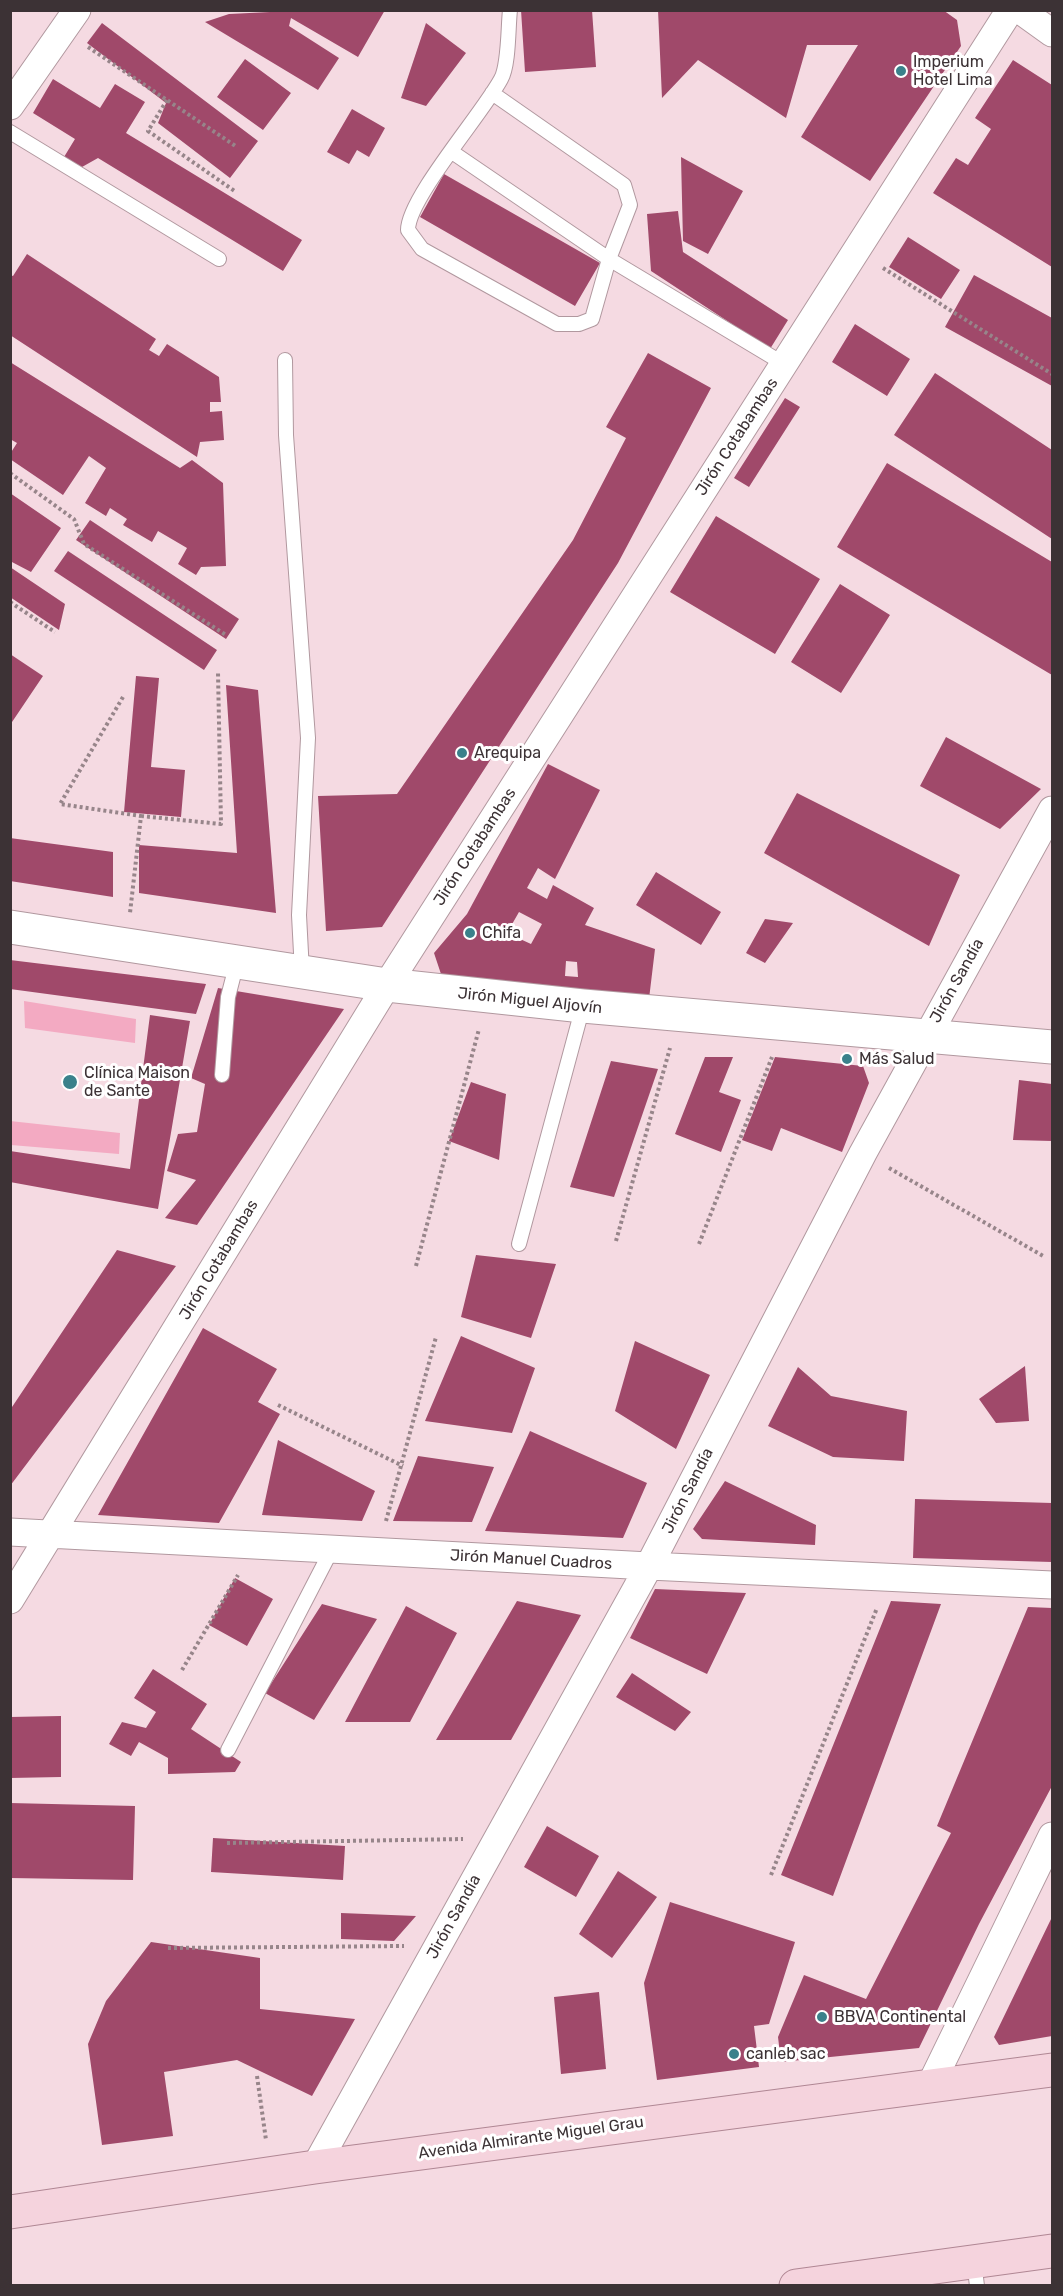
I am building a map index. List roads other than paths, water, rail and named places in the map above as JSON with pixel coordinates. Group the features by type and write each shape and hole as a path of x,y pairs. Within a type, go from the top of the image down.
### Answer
{"main road":[{"name":"Avenida Almirante Miguel Grau","path":"10,2212 315,2167 931,2084 1053,2070"},
{"path":"796,2286 976,2273 1053,2251"}],"street":[{"name":"Jirón Cotabambas","path":"10,1600 387,985 1010,10"},
{"path":"1020,10 1053,33"},
{"path":"10,106 70,21"},
{"name":"Jirón Sandía","path":"315,2167 650,1566 863,1153 1053,810"},
{"name":"Jirón Miguel Aljovín","path":"10,927 387,985 785,1025 1053,1047"},
{"name":"Jirón Manuel Cuadros","path":"10,1532 1053,1585"},
{"path":"931,2084 1053,1836"}],"lane":[{"path":"492,93 624,185 630,204 609,259 592,319 579,324 557,324 422,249 408,230 408,220 503,76 510,10"},
{"path":"10,132 219,259"},
{"path":"452,152 609,259 784,364"},
{"path":"285,360 286,435 308,738 299,915 302,972"},
{"path":"222,1075 228,997 237,962"},
{"path":"519,1244 573,1034 583,1006"},
{"path":"228,1750 332,1549"}],"place":[{"name":"Imperium Hotel Lima","path":"901,71"},
{"name":"Arequipa","path":"462,753"},
{"name":"Chifa","path":"470,933"},
{"name":"Más Salud","path":"847,1059"},
{"name":"Clínica Maison de Sante","path":"70,1082"},
{"name":"BBVA Continental","path":"822,2017"},
{"name":"canleb sac","path":"734,2054"}]}
